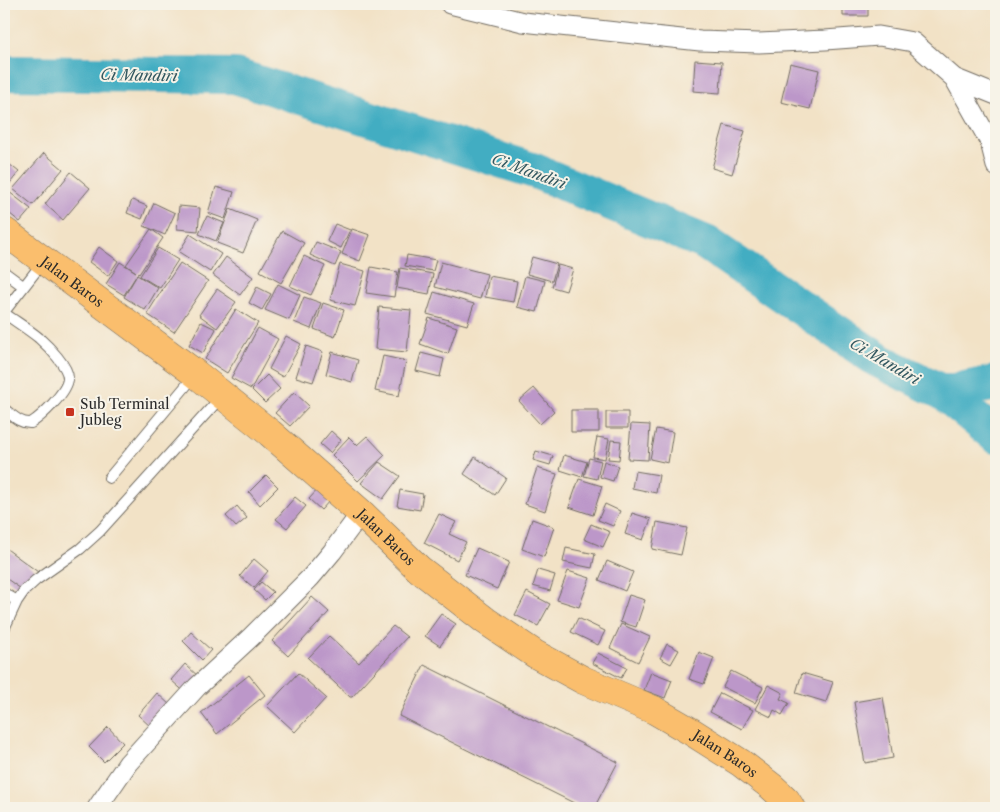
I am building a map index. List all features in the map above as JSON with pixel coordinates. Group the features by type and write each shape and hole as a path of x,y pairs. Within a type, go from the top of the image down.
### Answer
{"main road":[{"name":"Jalan Baros","path":"4,231 196,374 270,433 361,513 420,569 486,621 535,654 583,680 654,710 692,732 741,763 772,787 786,800 791,808"}],"street":[{"path":"450,4 523,22 700,41 759,43 880,36 914,42 954,78 990,142 996,166"},
{"path":"954,78 996,95"},
{"path":"97,808 128,763 198,687 311,577 361,513"}],"lane":[{"path":"4,409 20,421 31,424 53,404 67,384 68,376 66,369 60,361 39,338 4,312 22,286 44,261"},
{"path":"4,272 22,286"},
{"path":"108,478 196,374"},
{"path":"4,629 17,601 24,591 36,580 80,549 100,531 223,395"},
{"path":"4,593 17,601"}],"building":[{"path":"843,4 868,4 868,16 843,16"},
{"path":"695,60 722,62 720,93 693,91"},
{"path":"790,63 819,70 810,109 781,102"},
{"path":"724,125 745,131 732,174 712,168"},
{"path":"44,153 63,169 33,205 13,189"},
{"path":"4,160 19,172 6,188 4,186"},
{"path":"71,172 90,188 63,220 45,204"},
{"path":"216,187 234,192 225,219 208,213"},
{"path":"4,188 31,209 20,222 4,209"},
{"path":"132,200 147,206 142,219 127,213"},
{"path":"154,203 175,213 165,235 144,226"},
{"path":"179,206 200,208 198,231 177,229"},
{"path":"230,209 257,220 243,253 217,243"},
{"path":"207,216 224,223 216,241 199,234"},
{"path":"335,224 350,230 341,248 327,241"},
{"path":"151,229 163,238 124,295 106,284 120,262 136,272 126,265"},
{"path":"352,229 370,235 360,261 342,254"},
{"path":"282,231 304,243 281,283 260,271"},
{"path":"190,234 221,254 210,272 179,252"},
{"path":"316,242 341,252 335,266 310,255"},
{"path":"99,247 118,261 108,276 89,262"},
{"path":"158,248 178,260 160,288 140,276"},
{"path":"407,255 436,260 433,271 405,266"},
{"path":"304,256 325,266 311,295 290,286"},
{"path":"226,257 253,277 240,295 213,275"},
{"path":"532,257 557,264 552,281 527,274"},
{"path":"441,262 487,274 480,299 435,287"},
{"path":"180,263 208,281 174,332 147,314"},
{"path":"340,264 365,271 355,306 330,300"},
{"path":"558,265 573,269 566,291 552,287"},
{"path":"371,267 398,272 394,297 366,293"},
{"path":"400,268 433,274 429,294 397,288"},
{"path":"137,275 158,288 145,310 124,297"},
{"path":"489,276 517,281 513,302 485,297"},
{"path":"525,276 545,281 537,312 517,307"},
{"path":"278,284 300,295 289,320 265,310"},
{"path":"257,287 271,294 262,310 249,303"},
{"path":"217,289 236,302 217,328 199,315"},
{"path":"434,292 474,304 467,325 427,314"},
{"path":"304,297 321,303 311,329 294,322"},
{"path":"323,303 344,310 335,337 314,329"},
{"path":"379,307 411,310 407,352 375,349"},
{"path":"236,309 258,323 227,373 205,359"},
{"path":"429,318 457,327 448,354 420,344"},
{"path":"201,322 216,329 203,353 189,345"},
{"path":"258,328 278,339 251,389 231,378"},
{"path":"286,336 301,344 283,377 269,369"},
{"path":"306,346 323,352 313,382 296,377"},
{"path":"332,352 358,360 352,382 326,374"},
{"path":"421,353 444,359 440,377 416,371"},
{"path":"383,356 406,361 399,396 375,391"},
{"path":"267,375 280,389 265,403 252,390"},
{"path":"534,388 554,411 540,424 519,401"},
{"path":"294,392 309,406 290,426 275,413"},
{"path":"571,410 599,410 599,432 571,432"},
{"path":"606,412 628,412 628,428 606,428"},
{"path":"631,424 650,425 648,460 628,459"},
{"path":"656,429 673,432 668,463 650,459"},
{"path":"331,431 341,440 330,453 320,444"},
{"path":"367,436 385,455 358,481 332,455 349,437 357,445"},
{"path":"597,437 609,439 605,459 593,457"},
{"path":"611,440 621,441 619,460 608,459"},
{"path":"536,451 553,456 550,465 533,460"},
{"path":"564,455 587,462 582,477 560,470"},
{"path":"475,457 506,478 495,495 464,474"},
{"path":"589,458 601,461 597,479 584,476"},
{"path":"604,461 618,466 613,481 600,477"},
{"path":"379,462 400,476 383,499 361,483"},
{"path":"537,468 557,474 545,511 525,504"},
{"path":"635,471 659,475 656,493 632,488"},
{"path":"266,475 278,487 260,505 249,492"},
{"path":"579,479 602,486 593,515 569,507"},
{"path":"319,488 331,499 321,510 309,499"},
{"path":"400,490 423,494 420,510 397,506"},
{"path":"295,497 306,506 287,528 276,519"},
{"path":"605,504 620,511 613,526 598,520"},
{"path":"237,506 247,518 236,527 226,516"},
{"path":"632,513 651,519 643,540 625,534"},
{"path":"439,514 456,522 449,534 466,542 457,560 424,543"},
{"path":"532,519 554,527 544,557 522,549"},
{"path":"657,522 687,528 681,555 652,549"},
{"path":"591,524 610,532 603,547 584,539"},
{"path":"4,547 38,572 24,591 4,577"},
{"path":"477,548 509,562 497,589 465,575"},
{"path":"566,548 595,554 592,568 563,562"},
{"path":"254,559 268,571 254,588 240,576"},
{"path":"607,561 633,572 625,591 599,580"},
{"path":"538,570 555,575 550,591 533,586"},
{"path":"568,571 590,578 579,607 557,600"},
{"path":"261,582 273,592 265,600 254,590"},
{"path":"527,592 550,604 538,626 515,615"},
{"path":"629,595 645,600 636,627 620,622"},
{"path":"312,597 329,612 288,656 272,641"},
{"path":"441,614 456,624 440,646 425,636"},
{"path":"578,618 605,631 598,645 571,632"},
{"path":"621,624 650,637 638,662 610,648"},
{"path":"393,626 407,637 352,697 308,658 329,636 359,663"},
{"path":"191,632 211,650 202,660 183,641"},
{"path":"667,644 679,650 671,664 660,658"},
{"path":"699,652 714,658 704,684 689,679"},
{"path":"598,653 627,668 621,678 592,663"},
{"path":"185,664 202,680 188,695 171,680"},
{"path":"424,665 618,762 594,808 584,808 399,716"},
{"path":"731,671 763,687 755,703 723,687"},
{"path":"651,672 672,680 665,698 644,690"},
{"path":"298,673 326,698 295,732 267,706"},
{"path":"802,673 833,682 826,702 796,693"},
{"path":"249,675 265,695 217,734 201,713"},
{"path":"768,685 783,693 780,699 789,703 782,715 774,710 771,717 755,709"},
{"path":"157,693 171,706 152,728 138,715"},
{"path":"720,693 753,710 742,729 710,712"},
{"path":"883,697 893,758 865,763 854,702"},
{"path":"108,727 123,743 104,762 89,747"}],"waterway":[{"name":"Ci Mandiri","path":"4,74 235,76 535,171 706,243 878,360 944,393 996,436"},
{"path":"944,393 996,383"}],"place":[{"name":"Sub Terminal Jubleg","path":"70,412"}]}
